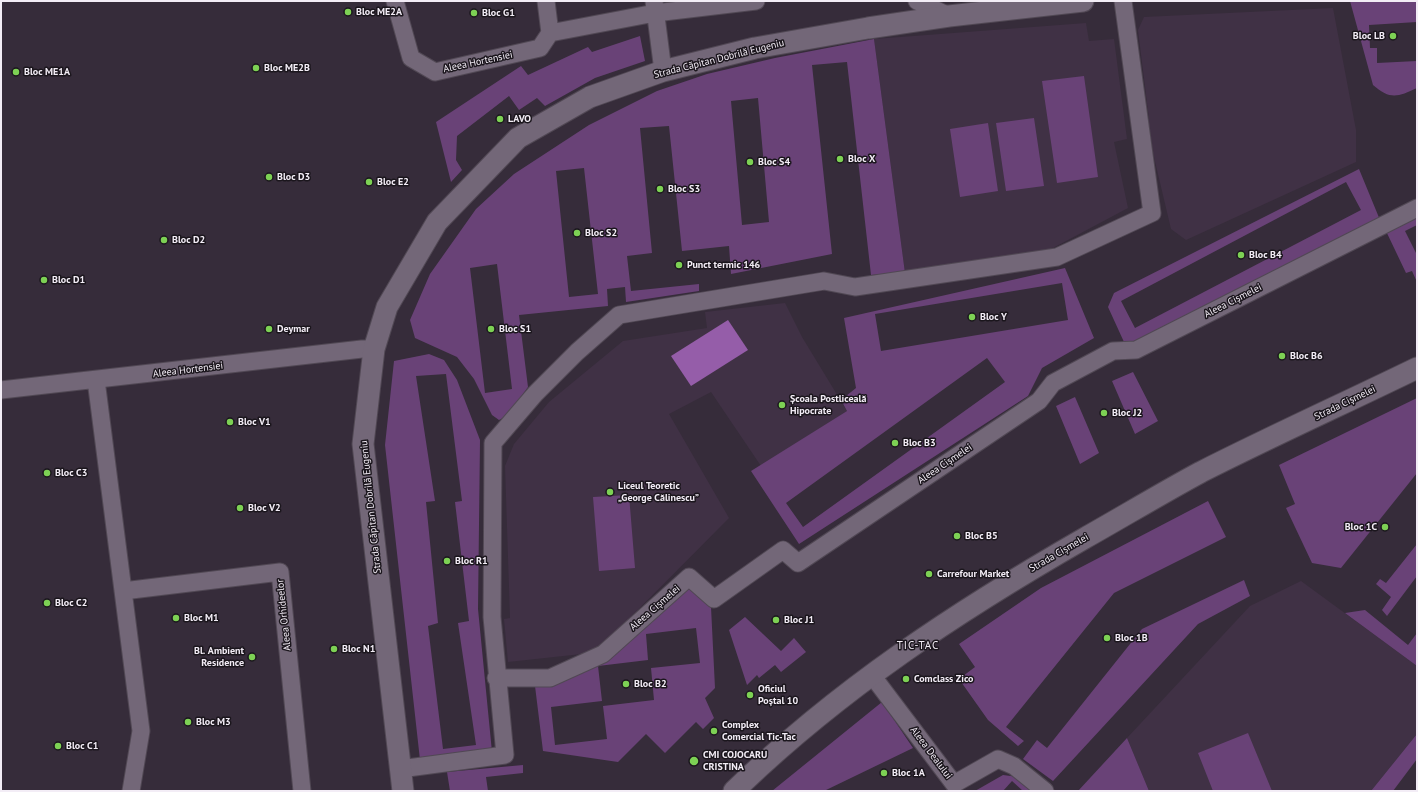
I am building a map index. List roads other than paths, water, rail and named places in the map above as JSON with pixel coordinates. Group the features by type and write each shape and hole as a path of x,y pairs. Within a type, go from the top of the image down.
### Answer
{"street":[{"name":"Aleea Hortensiei","path":"395,1 411,58 435,72 540,48 550,33"},
{"path":"546,1 550,33 654,7 756,1"},
{"path":"917,1 949,16"},
{"name":"Strada Căpitan Dobrilă Eugeniu","path":"403,791 363,444 374,350 387,307 437,222 518,138 590,97 663,71 755,48 949,16 1083,1"},
{"path":"400,769 505,755 496,678 492,617 493,442 535,394 576,352 619,315 824,281 855,287 1057,257 1152,213 1123,1"},
{"path":"654,7 663,71"},
{"name":"Aleea Cișmelei","path":"496,678 550,678 603,654 689,578 714,599 783,550 798,563 1039,401 1053,383 1113,351 1136,350 1417,208"},
{"name":"Aleea Hortensiei","path":"1,390 362,349 374,350"},
{"name":"Strada Cișmelei","path":"734,791 798,732 871,674 903,651 1011,581 1176,486 1417,368"},
{"path":"96,380 141,731 131,791"},
{"name":"Aleea Orhideelor","path":"124,592 280,572 302,791"},
{"name":"Aleea Dealului","path":"871,674 954,784 998,759 1014,766 1046,791"}],"place":[{"name":"Bloc ME2A","path":"348,12"},
{"name":"Bloc G1","path":"474,13"},
{"name":"Bloc LB","path":"1393,36"},
{"name":"Bloc ME2B","path":"256,68"},
{"name":"Bloc ME1A","path":"16,72"},
{"name":"LAVO","path":"500,119"},
{"name":"Bloc X","path":"840,159"},
{"name":"Bloc S4","path":"750,162"},
{"name":"Bloc D3","path":"269,177"},
{"name":"Bloc E2","path":"369,182"},
{"name":"Bloc S3","path":"660,189"},
{"name":"Bloc S2","path":"577,233"},
{"name":"Bloc D2","path":"164,240"},
{"name":"Bloc B4","path":"1241,255"},
{"name":"Punct termic 146","path":"679,265"},
{"name":"Bloc D1","path":"44,280"},
{"name":"Bloc Y","path":"972,317"},
{"name":"Deymar","path":"269,329"},
{"name":"Bloc S1","path":"491,329"},
{"name":"Bloc B6","path":"1282,356"},
{"name":"Școala Postliceală Hipocrate","path":"782,405"},
{"name":"Bloc J2","path":"1104,413"},
{"name":"Bloc V1","path":"230,422"},
{"name":"Bloc B3","path":"895,443"},
{"name":"Bloc C3","path":"47,473"},
{"name":"Liceul Teoretic „George Călinescu”","path":"610,492"},
{"name":"Bloc V2","path":"240,508"},
{"name":"Bloc 1C","path":"1385,527"},
{"name":"Bloc B5","path":"957,536"},
{"name":"Bloc R1","path":"447,561"},
{"name":"Carrefour Market","path":"929,574"},
{"name":"Bloc C2","path":"47,603"},
{"name":"Bloc M1","path":"176,618"},
{"name":"Bloc J1","path":"776,620"},
{"name":"Bloc 1B","path":"1107,638"},
{"name":"Bloc N1","path":"334,649"},
{"name":"Bl. Ambient Residence","path":"252,657"},
{"name":"Comclass Zico","path":"906,679"},
{"name":"Bloc B2","path":"626,684"},
{"name":"Oficiul Poștal 10","path":"750,695"},
{"name":"Bloc M3","path":"188,722"},
{"name":"Complex Comercial Tic-Tac","path":"714,731"},
{"name":"Bloc C1","path":"58,746"},
{"name":"CMI COJOCARU CRISTINA","path":"694,761"},
{"name":"Bloc 1A","path":"884,773"}],"district":[{"name":"TIC-TAC","path":"918,646"}]}
